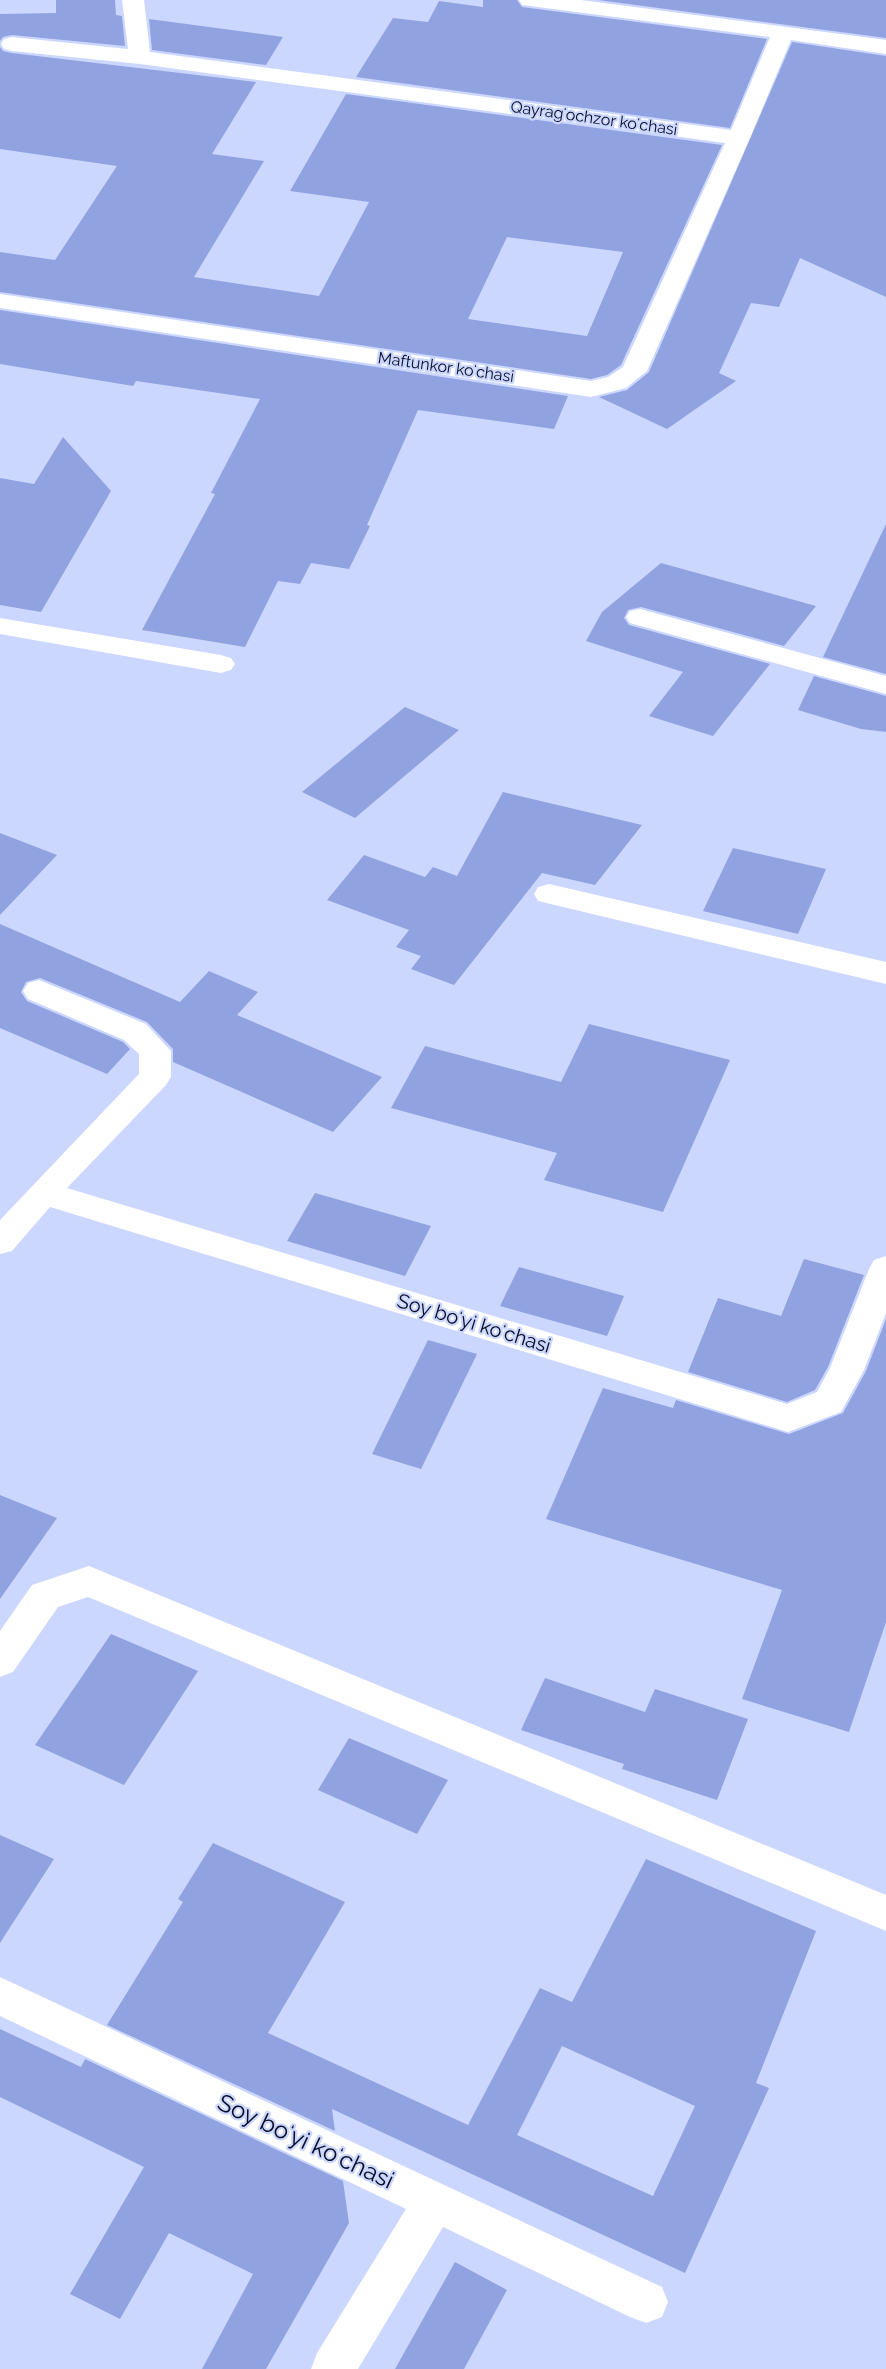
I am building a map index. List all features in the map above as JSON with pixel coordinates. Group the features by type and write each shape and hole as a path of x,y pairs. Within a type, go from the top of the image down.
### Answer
{"street":[{"path":"133,0 141,57"},
{"path":"530,0 886,47"},
{"path":"739,138 783,32"},
{"name":"Qayragʻochzor koʻchasi","path":"12,44 141,57 739,138"},
{"name":"Maftunkor koʻchasi","path":"0,301 591,389 617,383 634,371 739,138"},
{"path":"640,617 886,685"},
{"path":"0,626 221,664"},
{"path":"549,894 886,973"},
{"path":"0,1242 43,1193 155,1077 156,1051 135,1032 39,991"},
{"name":"Soy boʻyi koʻchasi","path":"43,1193 788,1418 829,1402 847,1370 886,1269"},
{"path":"0,1661 45,1596 89,1581 886,1913"},
{"name":"Soy boʻyi koʻchasi","path":"0,1996 646,2302"},
{"path":"333,2369 435,2201"}],"building":[{"path":"56,0 115,0 116,15 122,16 125,46 12,35 3,37 0,41 0,14 56,13"},
{"path":"483,0 517,0 522,7 767,39 730,128 356,77 393,18 428,22 439,1 483,7"},
{"path":"598,0 886,0 886,38"},
{"path":"149,19 283,37 266,65 152,50"},
{"path":"792,42 886,56 886,297 800,258 779,307 751,303 719,373 736,381 667,429 599,397 627,390 649,372"},
{"path":"0,47 3,51 12,53 256,82 212,154 264,161 194,277 319,296 369,202 290,191 346,94 722,145 621,365 607,375 591,379 0,292 0,252 55,260 117,166 0,149","holes":["507,237 623,252 587,336 468,319"]},
{"path":"0,310 568,396 554,429 418,410 367,525 370,526 349,569 311,563 300,584 278,581 245,647 142,630 215,494 211,493 260,399 136,381 133,386 0,364"},
{"path":"63,437 111,491 41,612 0,605 0,478 34,484"},
{"path":"886,524 886,674 823,657"},
{"path":"661,563 816,606 784,646 641,607 628,610 624,618 629,625 770,664 713,736 649,716 683,672 586,641 602,612"},
{"path":"814,676 886,696 886,732 861,729 798,710"},
{"path":"405,707 459,730 355,818 302,792"},
{"path":"503,792 642,825 595,885 542,873 454,985 411,969 421,956 396,947 409,930 327,900 364,855 425,877 433,867 457,876"},
{"path":"0,833 57,855 0,915"},
{"path":"733,848 826,869 798,934 703,911"},
{"path":"0,924 180,1002 209,971 258,992 237,1015 382,1077 333,1132 173,1062 173,1049 147,1022 40,978 26,982 21,992 27,1001 123,1042 130,1049 107,1074 0,1028"},
{"path":"589,1024 730,1060 663,1212 544,1180 557,1153 391,1108 425,1046 561,1082"},
{"path":"315,1193 431,1226 405,1276 287,1241"},
{"path":"804,1259 864,1275 828,1367 815,1390 787,1402 688,1372 718,1298 781,1316"},
{"path":"519,1267 624,1296 607,1336 500,1306"},
{"path":"886,1319 886,1622 849,1732 742,1699 782,1590 546,1519 603,1388 673,1408 676,1400 789,1434 843,1413 866,1371"},
{"path":"428,1340 477,1354 421,1469 372,1454"},
{"path":"0,1495 57,1518 0,1599"},
{"path":"111,1634 198,1671 124,1785 35,1745"},
{"path":"545,1678 645,1712 655,1689 748,1719 717,1800 622,1769 624,1764 521,1730"},
{"path":"349,1738 448,1780 417,1834 318,1790"},
{"path":"0,1835 54,1859 0,1943"},
{"path":"213,1843 345,1902 268,2033 468,2125 540,1988 572,2002 646,1859 816,1931 756,2083 769,2088 685,2273 332,2109 335,2131 107,2025 183,1902 178,1899","holes":["562,2046 695,2106 653,2196 517,2135"]},
{"path":"0,2029 81,2067 85,2059 343,2181 349,2223 266,2369 202,2369 253,2274 169,2233 120,2319 70,2294 144,2167 0,2097"},
{"path":"455,2262 507,2290 464,2369 395,2369"}]}
